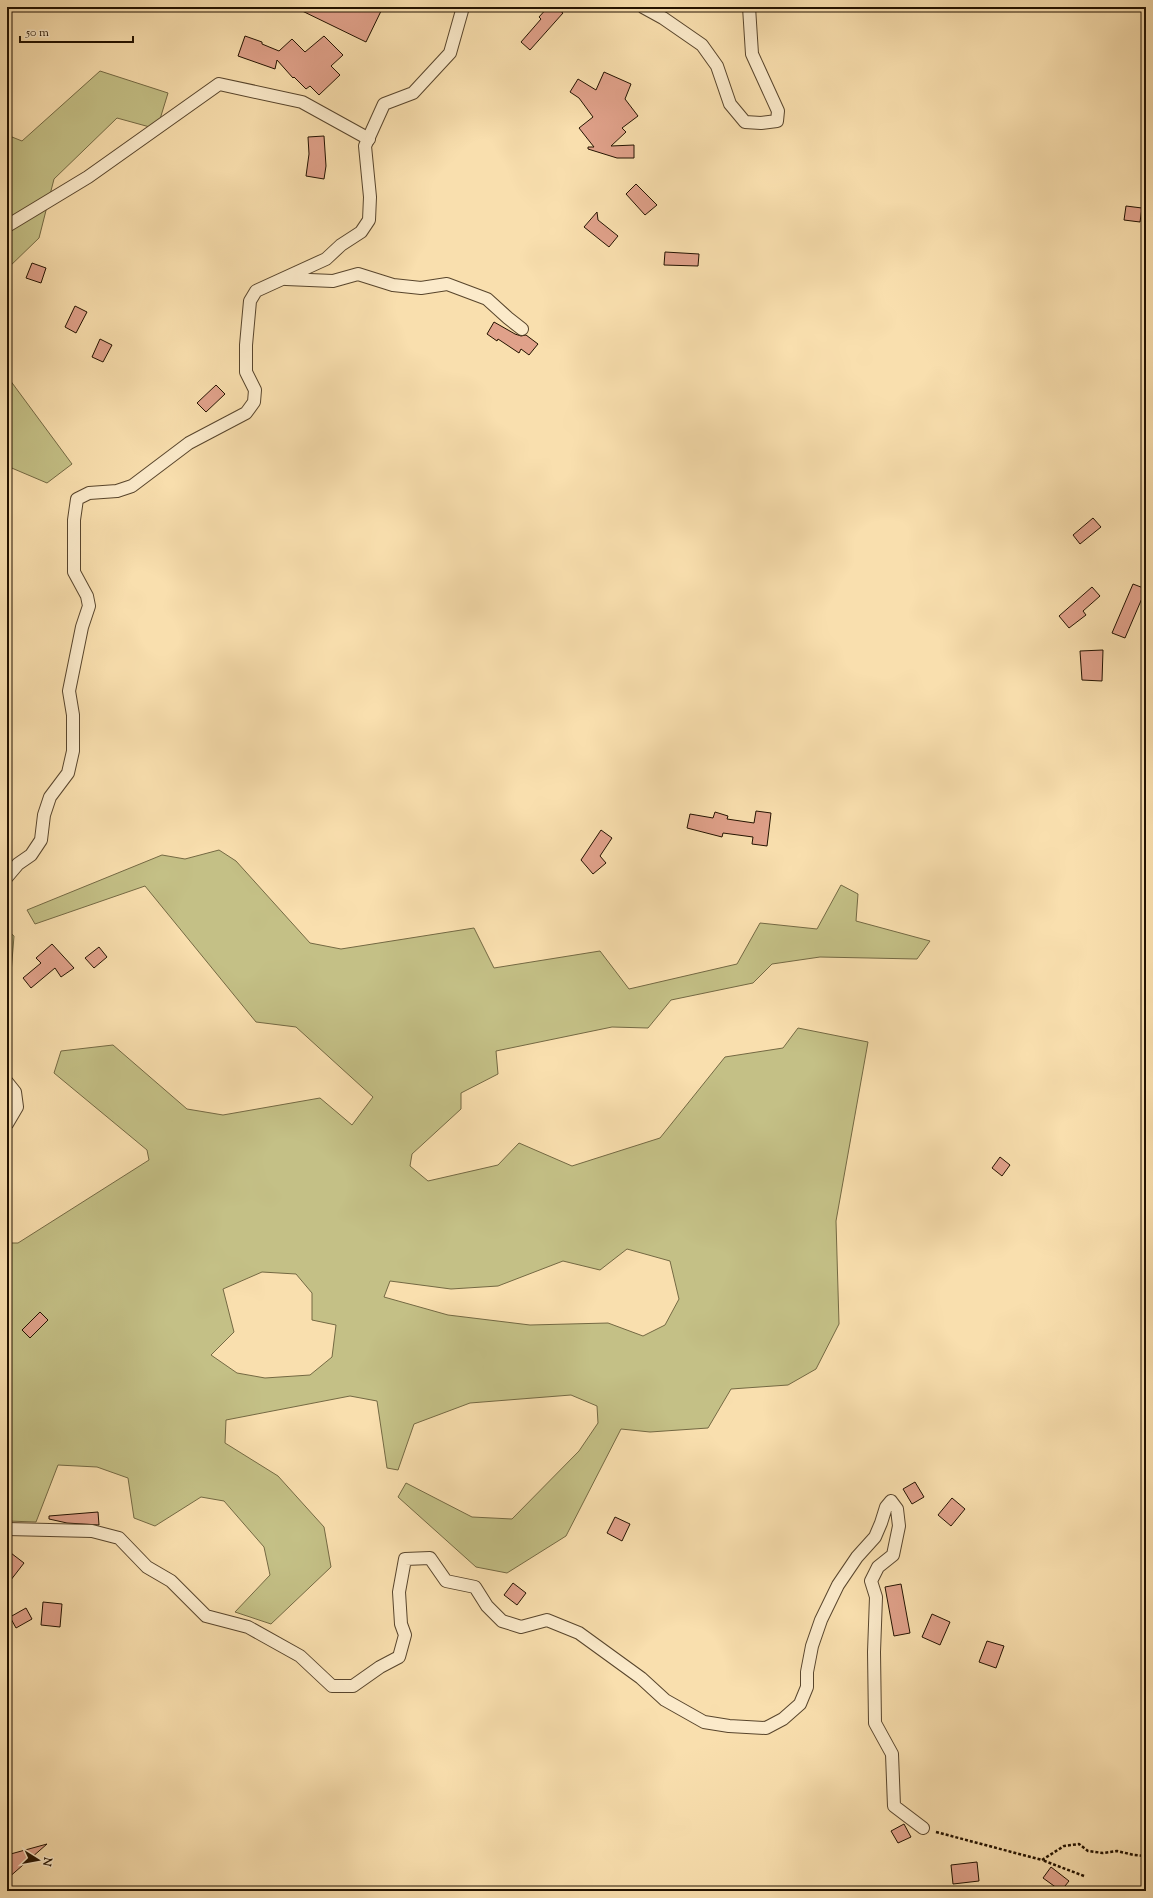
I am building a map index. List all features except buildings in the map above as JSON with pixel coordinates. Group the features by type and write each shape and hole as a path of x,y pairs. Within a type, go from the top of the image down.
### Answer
{"street":[{"path":"7,877 18,864 32,855 41,840 44,815 50,797 68,773 73,751 73,715 69,691 82,627 88,606 87,596 74,572 74,520 77,499 89,493 116,491 132,486 189,442 246,413 254,402 255,390 246,372 246,345 250,301 256,291 326,259 341,245 361,232 369,220 370,197 366,146 384,104 413,93 450,53 463,7"},
{"path":"643,7 663,18 702,45 717,66 730,104 746,122 761,124 777,121 778,111 752,54 749,7"},
{"path":"7,226 88,177 220,84 302,102 369,139"},
{"path":"283,279 333,281 358,274 392,285 421,288 447,284 488,299 522,329"},
{"path":"7,1082 15,1092 17,1107 7,1124"},
{"path":"7,1529 92,1531 119,1538 147,1566 172,1581 206,1616 248,1628 293,1652 300,1656 332,1686 353,1686 380,1667 399,1657 405,1635 402,1624 399,1592 405,1559 430,1558 446,1581 475,1587 488,1606 502,1621 521,1627 547,1620 579,1633 642,1678 665,1700 704,1722 729,1726 766,1728 783,1719 800,1704 807,1687 807,1672 812,1646 821,1620 838,1585 857,1557 875,1537 882,1523 886,1507 891,1501 897,1509 899,1526 893,1555 878,1567 871,1581 876,1603 874,1652 875,1723 892,1754 894,1806 923,1828"}],"path":[{"path":"923,1828 1042,1860 1084,1876"},
{"path":"1042,1860 1064,1846 1079,1844 1088,1851 1103,1853 1117,1851 1146,1856"}],"shaded area":[{"path":"100,71 168,93 157,129 117,118 54,179 39,238 7,269 7,135 22,141"},
{"path":"7,376 72,464 47,483 7,466"},
{"path":"219,850 236,861 310,943 341,949 474,928 494,968 600,951 629,989 737,964 760,923 817,929 841,885 858,894 856,921 930,941 917,959 820,957 772,964 753,983 671,1000 648,1028 612,1027 496,1051 498,1074 461,1093 461,1109 412,1154 410,1166 428,1181 498,1165 519,1143 572,1166 660,1138 725,1057 783,1048 798,1028 868,1042 836,1221 839,1324 816,1369 788,1385 731,1389 708,1428 650,1432 621,1429 566,1536 507,1573 476,1567 398,1497 406,1483 472,1517 512,1519 579,1451 598,1423 597,1406 571,1395 470,1403 414,1424 398,1470 387,1468 377,1401 350,1396 226,1420 225,1443 278,1476 324,1527 331,1567 271,1624 235,1612 270,1575 264,1547 224,1501 201,1497 155,1526 134,1518 128,1478 97,1467 58,1465 36,1522 7,1521 7,1243 18,1243 149,1160 147,1150 54,1073 61,1051 113,1045 187,1109 223,1115 320,1098 352,1125 373,1097 296,1027 256,1022 145,886 35,924 27,910 162,855 185,859","holes":["627,1249 670,1261 679,1299 665,1325 643,1336 608,1323 530,1325 448,1315 384,1297 390,1281 451,1289 498,1286 563,1261 600,1270","262,1272 296,1274 312,1293 312,1320 336,1325 332,1357 310,1375 265,1378 237,1373 211,1355 234,1332 223,1289"]},
{"path":"7,930 14,936 7,1024"}]}
